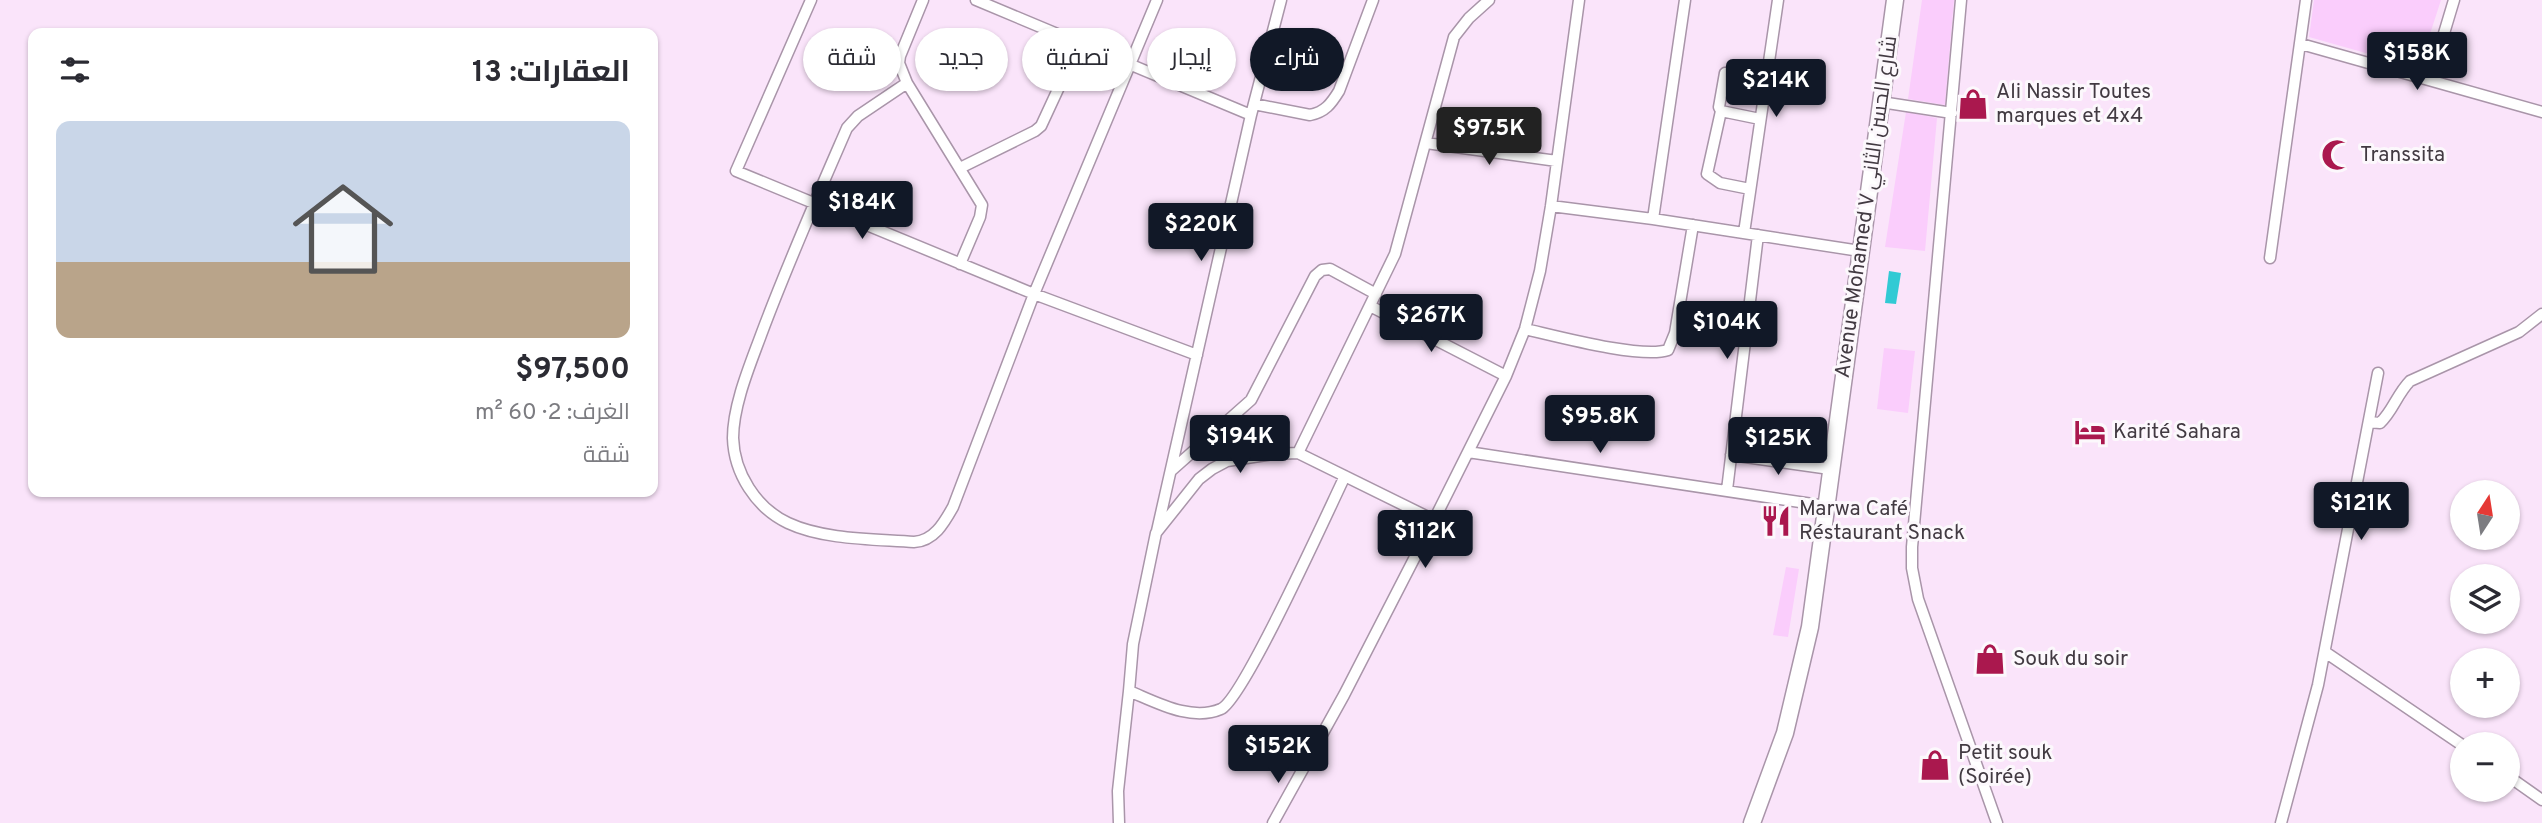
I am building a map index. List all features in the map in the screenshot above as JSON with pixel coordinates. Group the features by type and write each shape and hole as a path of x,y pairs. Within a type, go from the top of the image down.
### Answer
{"main road":[{"name":"Avenue Mohamed V شارع الحسن الثاني","path":"1752,823 1776,760 1796,693 1810,627 1894,0"}],"street":[{"path":"811,0 736,172 1034,294 1197,355"},
{"path":"923,0 899,63 907,83 960,168 982,210 960,264"},
{"path":"976,0 993,3 1045,28"},
{"path":"1133,61 1157,0"},
{"path":"1119,823 1118,792 1133,644 1251,115 1281,0"},
{"path":"1254,104 1310,115 1331,105 1339,91 1373,0"},
{"path":"1298,453 1401,238 1454,37 1469,18 1489,0"},
{"path":"1273,823 1344,695 1434,520 1506,376 1525,329 1540,271 1551,206 1579,0"},
{"path":"1653,219 1685,0"},
{"path":"1744,233 1778,0"},
{"path":"1961,0 1918,462 1912,568 1918,599 1997,823"},
{"path":"2270,258 2306,0"},
{"path":"2430,80 2455,0"},
{"path":"2301,44 2542,112"},
{"path":"1133,64 1251,115"},
{"path":"1725,73 1719,107 1721,111 1707,174 1720,183 1750,189"},
{"path":"907,83 846,128 795,245 746,377 733,436 735,457 747,488 787,523 821,534 924,541 935,533 953,507 1034,294 1120,91"},
{"path":"960,168 1035,131 1041,126 1057,91"},
{"path":"1881,102 1952,113"},
{"path":"1721,111 1760,119"},
{"path":"1426,143 1557,161"},
{"path":"1551,206 1860,251"},
{"path":"1525,329 1647,352 1660,353 1668,350 1675,333 1693,225"},
{"path":"1727,490 1758,235"},
{"path":"1171,470 1251,400 1315,276 1322,270 1330,269 1376,294"},
{"path":"1370,306 1506,376"},
{"path":"2369,422 2380,422 2386,417 2401,390 2410,381 2519,332 2542,314"},
{"path":"2281,823 2325,652 2378,373"},
{"path":"1468,452 1826,506"},
{"path":"1157,533 1199,479 1212,469 1227,461 1273,454 1298,453 1434,520"},
{"path":"1731,455 1830,469"},
{"path":"1129,691 1182,711 1202,714 1225,707 1241,686 1268,635 1345,477"},
{"path":"2325,652 2450,737"},
{"path":"2520,784 2542,800"}],"shaded area":[{"path":"1922,0 1954,0 1945,105 1908,99"},
{"path":"2314,0 2441,0 2419,68 2309,37"},
{"path":"1906,112 1937,118 1925,251 1885,247"},
{"path":"1884,348 1915,351 1908,413 1877,409"},
{"path":"1786,567 1799,569 1788,637 1773,635"}],"water":[{"path":"1889,271 1901,273 1896,304 1885,303"}],"place":[{"name":"Ali Nassir Toutes marques et 4x4","path":"1973,104"},
{"name":"Transsita","path":"2337,155"},
{"name":"Karité Sahara","path":"2090,432"},
{"name":"Marwa Café Réstaurant Snack","path":"1776,521"},
{"name":"Souk du soir","path":"1990,659"},
{"name":"Petit souk (Soirée)","path":"1935,765"}]}
